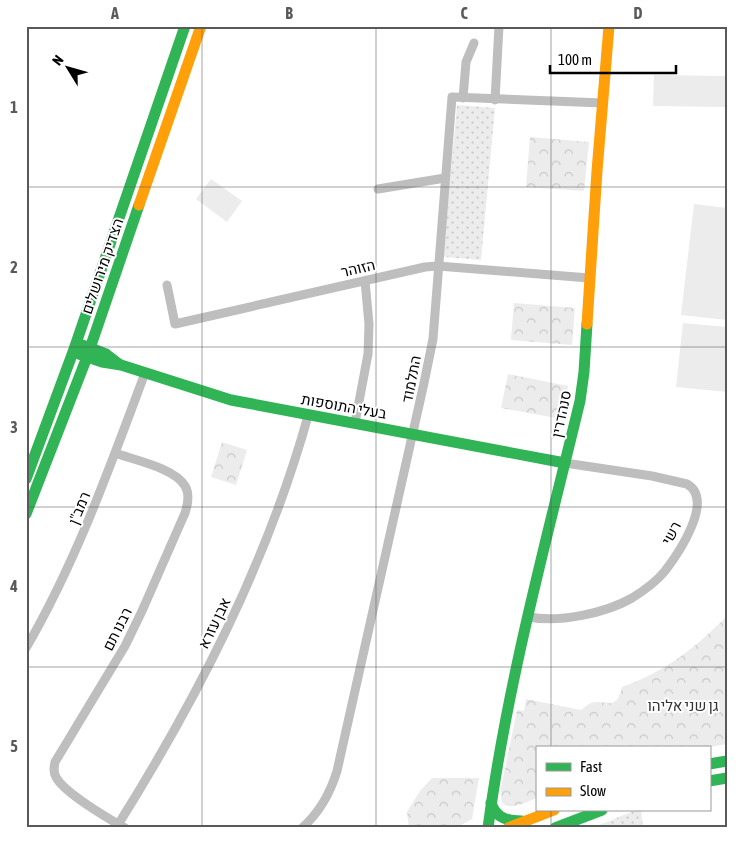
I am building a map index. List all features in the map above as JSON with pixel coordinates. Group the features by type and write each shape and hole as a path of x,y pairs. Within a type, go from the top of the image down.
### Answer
{"street":[{"name":"הצדיק מירושלים","path":"26,479 74,347 185,26"},
{"name":"הצדיק מירושלים","path":"26,514 50,457 88,352 201,26"},
{"path":"495,100 499,26"},
{"name":"סנהדרין","path":"488,828 491,800 511,690 580,401 584,372 609,26"},
{"path":"474,43 466,62 463,98 603,103"},
{"name":"התלמוד","path":"302,828 325,802 337,771 414,434 432,339 452,97 463,98"},
{"path":"378,189 445,178"},
{"name":"הזוהר","path":"167,285 175,324 425,267 438,266 590,278"},
{"path":"355,423 368,354 369,324 365,281"},
{"name":"בעלי התוספות","path":"74,347 88,352 107,363 122,365 231,400 566,463"},
{"name":"רמב\"ן","path":"26,648 81,538 145,373"},
{"name":"אבן עזרא","path":"120,827 178,724 240,601 285,489 308,416"},
{"name":"רבנו תם","path":"115,453 163,469 178,477 185,486 188,502 142,611 125,646 55,762 56,778 67,789 120,827"},
{"name":"רשי","path":"529,617 544,619 578,616 600,611 630,599 652,584 664,571 687,535 696,514 697,493 687,484 652,476 566,463"},
{"path":"710,764 727,761"},
{"path":"710,781 727,778"},
{"path":"491,800 494,811 501,818 509,821 527,821"},
{"name":"סנהדרין","path":"480,828 491,800"},
{"path":"508,828 549,812"},
{"path":"555,828 597,812"}],"green space":[{"path":"654,75 725,76 725,107 653,106"},
{"path":"457,105 495,108 481,260 443,257"},
{"path":"530,137 589,142 584,191 526,187"},
{"path":"211,179 242,201 227,222 196,199"},
{"path":"694,204 727,208 727,320 681,315"},
{"path":"514,303 575,308 572,345 511,340"},
{"path":"683,323 727,327 727,392 676,387"},
{"path":"508,374 568,386 562,419 501,408"},
{"path":"222,442 247,450 236,485 211,477"},
{"name":"גן שני אליהו","path":"727,616 727,744 710,747 536,746 536,798 512,806 503,803 501,788 517,710 524,711 526,699 581,710 591,703 614,702 620,695 622,687 666,666 691,649"},
{"path":"432,778 479,778 472,819 456,828 409,828 407,812 420,791"},
{"path":"631,812 641,812 643,828 592,828"}],"traffic: fast":[{"path":"26,479 73,352 185,26"},
{"path":"26,514 87,357 139,205"},
{"path":"488,828 516,667 580,401 587,324"},
{"path":"82,345 106,354 119,364"},
{"path":"79,354 102,362 121,365 231,400 565,463"},
{"path":"710,764 727,761"},
{"path":"710,781 727,778"},
{"path":"491,803 496,812 503,818 522,821"},
{"path":"555,828 597,812"}],"traffic: slow":[{"path":"139,205 201,26"},
{"path":"587,324 609,26"},
{"path":"508,828 549,812"}]}
